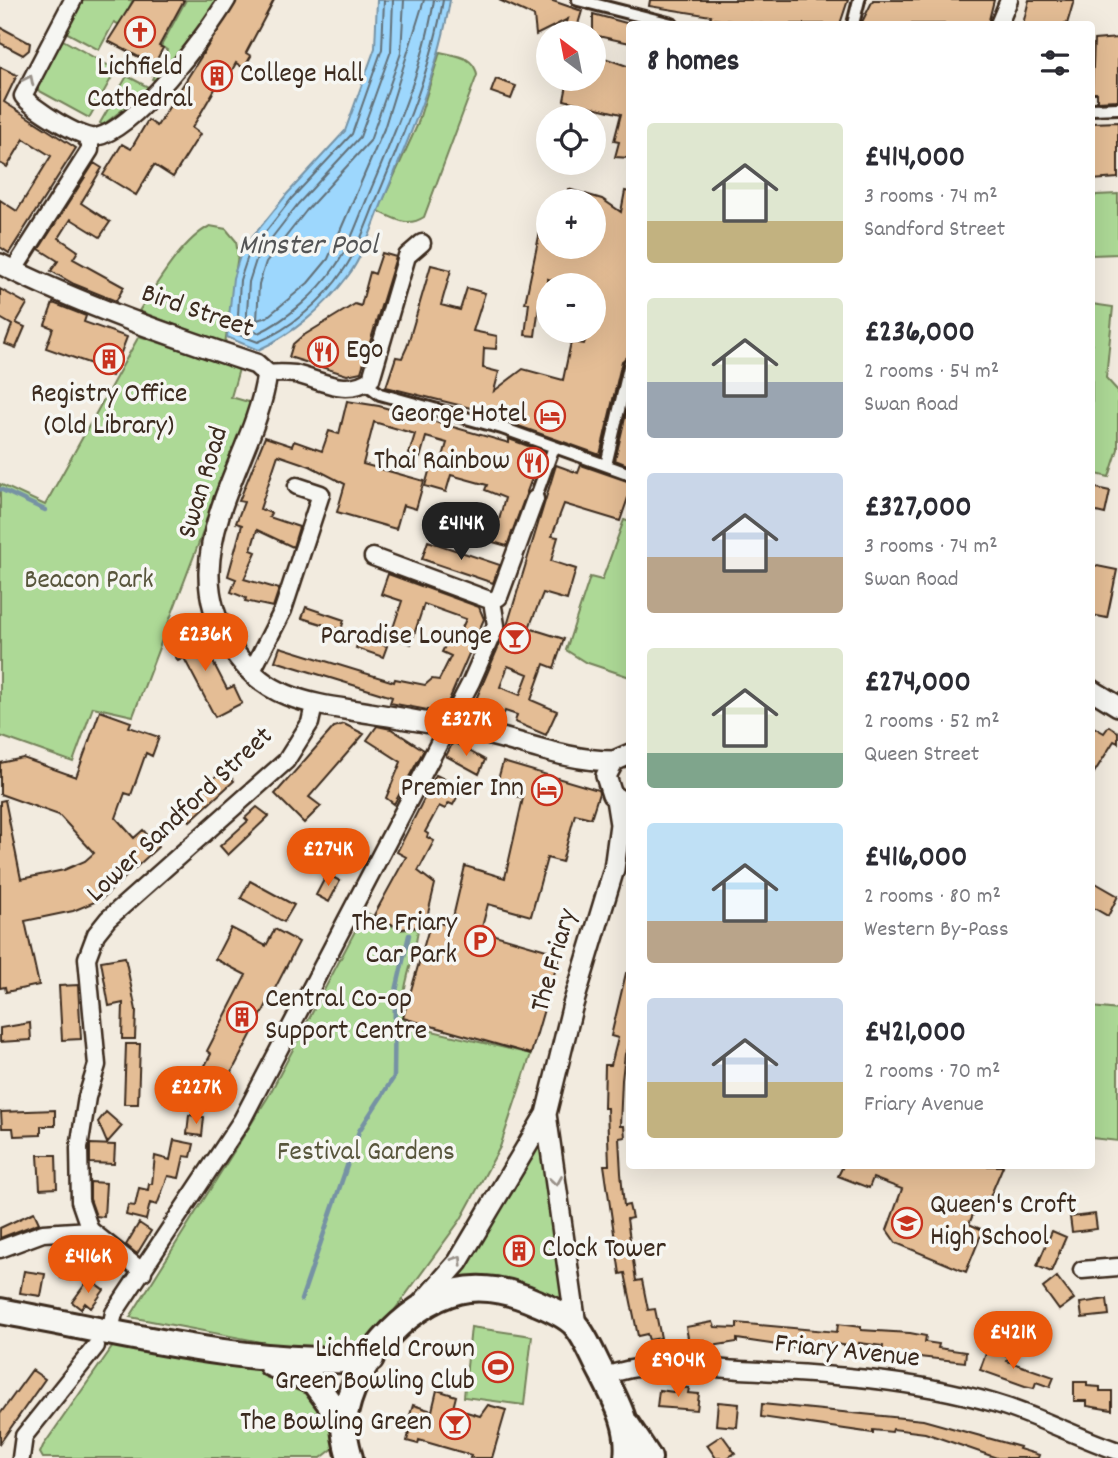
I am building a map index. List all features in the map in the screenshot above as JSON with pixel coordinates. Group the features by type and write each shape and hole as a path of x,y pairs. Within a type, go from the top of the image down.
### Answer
{"highway":[{"name":"The Friary","path":"344,1444 354,1386 371,1359 414,1312 460,1290 498,1290 554,1311 576,1325 615,1372 627,1425 627,1458"},
{"path":"0,1311 103,1338 253,1357 329,1362 371,1359"},
{"path":"253,1357 314,1382 344,1444"},
{"name":"The Friary","path":"627,1425 649,1458"}],"street":[{"path":"73,0 23,96 28,103 85,136 95,138 115,128 160,88 192,54 228,0"},
{"path":"578,0 660,21"},
{"path":"854,21 859,0"},
{"path":"1000,21 1009,0"},
{"path":"1095,109 1118,108"},
{"path":"7,268 90,150 90,143 85,136"},
{"path":"365,383 375,373 407,257 422,243"},
{"name":"Bird Street","path":"7,268 116,315 256,364 267,374 294,374 337,387 365,383 380,394 502,428 626,472"},
{"name":"Swan Road","path":"267,374 264,393 227,487 209,570 212,603 225,637 251,671 284,694 314,705 497,736 583,761 622,757"},
{"path":"606,465 626,380"},
{"path":"492,601 499,597 554,447"},
{"path":"251,671 283,610 321,494 297,486"},
{"path":"373,557 492,601"},
{"path":"21,1458 24,1436 72,1364 103,1338 114,1313 242,1120 471,682 496,625 492,601"},
{"path":"1095,692 1118,706"},
{"name":"Lower Sandford Street","path":"90,1230 80,1201 79,1149 87,1097 97,1065 87,958 90,945 108,919 286,761 310,723 314,705"},
{"name":"The Friary","path":"414,1312 458,1262 546,1114 572,1008 614,869 620,804 609,768 622,757"},
{"name":"Swan Road","path":"583,761 620,804"},
{"name":"The Friary","path":"546,1114 576,1325"},
{"path":"0,1249 43,1233 90,1230 142,1272"},
{"path":"1083,1270 1118,1267"},
{"name":"Friary Avenue","path":"615,1372 795,1373 912,1384 998,1404 1118,1451"}],"green space":[{"path":"78,0 133,0 120,25 114,22 99,50 62,30"},
{"path":"186,0 220,0 206,24 156,81 152,79 167,50 161,46"},
{"path":"63,40 116,70 89,118 36,89"},
{"path":"440,52 468,60 477,75 424,217 412,222 401,221 378,211 417,126"},
{"path":"127,76 150,88 103,125 100,123"},
{"path":"1118,194 1118,254 1095,255 1096,195"},
{"path":"210,226 226,229 236,241 238,255 225,344 139,311 180,252"},
{"path":"1095,304 1113,307 1106,378 1118,391 1118,449 1109,477 1095,474"},
{"name":"Beacon Park","path":"139,336 239,369 231,397 252,403 133,716 93,707 73,762 0,736 0,484 45,505"},
{"path":"624,520 626,521 626,676 585,662 566,650 590,577 602,580"},
{"name":"Festival Gardens","path":"365,912 400,930 418,928 403,1001 406,1025 531,1054 500,1147 461,1219 380,1330 359,1344 337,1351 287,1347 130,1317 268,1097"},
{"path":"1095,1007 1118,1010 1118,1141 1095,1138"},
{"path":"537,1136 546,1137 564,1290 562,1306 454,1282 514,1190"},
{"name":"Lichfield Crown Green Bowling Club","path":"471,1327 532,1336 524,1405 464,1397"},
{"path":"113,1346 287,1374 314,1391 334,1423 335,1447 321,1458 43,1458 40,1453 43,1446"}],"water":[{"name":"Minster Pool","path":"377,0 450,0 431,78 371,231 353,268 339,287 307,319 258,350 227,337 233,278 242,250 287,194 345,131 375,48"}],"building":[{"name":"Lichfield Cathedral","path":"134,0 184,0 159,46 163,48 154,65 108,41"},
{"path":"237,0 274,0 246,53 251,56 244,68 236,63 223,87 218,84 192,128 200,134 173,177 154,165 136,195 103,175 122,144 131,149 148,120 157,126"},
{"path":"499,0 550,0 582,11 579,21 536,21 536,35 534,16"},
{"path":"650,0 848,0 841,21 732,21 649,6"},
{"path":"873,0 994,0 989,21 862,21"},
{"path":"1029,0 1074,0 1068,21 1024,21"},
{"path":"593,14 626,23 626,42 606,38 606,21 593,21"},
{"path":"0,27 30,43 29,50 23,55 0,43"},
{"path":"1118,38 1118,100 1097,101 1095,40"},
{"path":"606,59 626,66 626,158 615,157 619,142 614,141 621,114 606,110 606,105 584,105 564,100 566,91 606,91"},
{"path":"0,67 17,75 4,102 76,148 9,253 0,247 0,200 17,211 51,156 24,139 7,167 0,163"},
{"path":"496,79 516,86 511,99 491,92"},
{"path":"1118,122 1118,178 1095,180 1095,123"},
{"path":"94,163 102,168 81,203 110,222 100,237 71,219 59,238 78,251 73,259 124,287 116,301 74,284 51,271 58,261 39,249"},
{"path":"626,191 626,358 622,361 600,455 510,423 511,418 386,387 396,357 402,358 407,347 431,265 451,270 441,305 460,310 467,288 485,293 473,331 497,336 496,349 484,348 483,368 499,372 494,391 523,369 563,380 571,343 606,343 606,273 536,273 535,336 525,335 529,303 525,303 536,250 536,259 606,259 606,202 621,212"},
{"path":"382,253 396,257 361,372 347,375 289,357 293,344 301,337 355,304 361,306 370,272 375,274"},
{"path":"0,289 27,304 16,323 25,327 16,348 5,344 12,325 0,318"},
{"path":"53,303 86,316 84,322 127,337 112,376 96,370 97,366 46,348 53,328 45,325"},
{"path":"347,401 379,406 509,443 509,439 542,451 507,546 493,542 505,498 485,490 487,485 451,475 446,492 425,486 430,468 439,470 447,443 426,437 420,458 409,454 415,434 374,422 363,464 424,481 416,509 403,505 396,529 337,512 345,484 310,466 278,455 260,509 271,513 269,517 299,527 293,547 257,530 251,550 256,552 244,579 279,589 273,607 245,601 246,598 231,592 236,579 228,576 242,525 236,523 244,502 239,501 265,437 292,446 294,441 322,451 329,431 339,434"},
{"path":"626,414 626,464 615,460"},
{"path":"556,465 578,473 581,465 626,481 626,504 620,521 564,504 552,536 558,537 551,561 576,569 567,600 543,593 529,628 564,639 554,668 544,664 531,700 557,711 546,735 515,722 517,715 505,711 503,716 474,704 506,629","holes":["508,666 528,674 520,695 500,687"]},
{"path":"1095,488 1110,491 1105,514 1095,512"},
{"path":"428,541 500,565 493,583 422,559"},
{"path":"1095,566 1117,570 1107,618 1095,616"},
{"path":"388,574 479,607 484,619 447,705 433,711 390,703 392,697 275,661 280,647 394,682 395,679 425,685 432,679 439,680 451,656 442,652 450,636 457,639 466,619 424,604 411,644 390,637 402,601 381,594"},
{"path":"306,607 344,620 341,630 302,618"},
{"path":"196,629 227,689 234,686 242,703 215,717 184,658 178,661 168,643"},
{"path":"360,637 387,646 383,657 356,648"},
{"path":"100,711 131,722 129,727 159,737 152,756 146,753 131,795 125,793 116,818 134,838 143,830 158,847 102,899 73,911 25,921 39,985 6,992 5,987 0,988 0,801 5,800 21,879 64,870 85,861 94,853 59,815 0,794 0,763 23,758 76,777"},
{"path":"344,724 364,734 309,797 321,806 304,823 275,794 334,727"},
{"path":"377,726 391,729 424,750 394,804 386,798 401,762 367,740"},
{"path":"1109,726 1118,732 1118,743 1114,741 1095,771 1095,728 1104,733"},
{"path":"453,742 485,760 479,774 446,756"},
{"path":"503,762 598,790 599,793 591,818 575,814 562,862 547,858 531,916 488,904 481,931 560,954 531,1054 403,1018 431,921 451,926 465,866 505,878 523,798 495,790"},
{"path":"224,769 234,781 190,821 180,809"},
{"path":"436,775 462,788 453,805 449,803 445,809 439,806 425,832 427,837 434,841 418,871 435,884 425,926 401,929 374,915 406,857 397,852"},
{"path":"257,807 269,816 228,855 220,846 248,821 245,818"},
{"path":"327,874 340,881 329,902 316,895"},
{"path":"250,881 294,905 284,922 241,898"},
{"path":"1095,883 1118,896 1108,916 1095,909"},
{"name":"Central Co-op Support Centre","path":"231,928 266,946 275,929 299,942 222,1091 198,1079 211,1054 207,1051 246,975 215,959"},
{"path":"125,957 136,1010 135,1039 122,1039 123,1003 109,1006 101,961"},
{"path":"626,973 626,1052 620,1126 624,1126 625,1137 619,1138 621,1173 624,1206 629,1205 632,1218 627,1219 636,1281 642,1280 648,1310 655,1309 661,1338 649,1340 647,1334 638,1336 625,1273 620,1274 604,1165 609,1165 607,1108 604,1108 605,1065 611,1065 618,1038 611,1036"},
{"path":"78,985 81,1039 62,1040 59,986"},
{"path":"30,1023 31,1040 0,1042 0,1028"},
{"path":"126,1044 140,1044 138,1104 124,1104"},
{"path":"55,1110 55,1126 41,1126 41,1135 14,1136 13,1128 2,1128 1,1112"},
{"path":"106,1112 122,1126 107,1143 98,1122"},
{"path":"189,1115 204,1117 202,1136 187,1134"},
{"path":"174,1140 194,1144 191,1157 184,1156 179,1178 168,1176 157,1205 150,1203 146,1220 126,1215 128,1205 135,1206 139,1188 148,1190 149,1184 152,1184 155,1156 170,1160"},
{"path":"90,1144 115,1145 114,1164 90,1163"},
{"path":"38,1155 56,1155 57,1188 40,1189"},
{"path":"842,1169 1002,1169 987,1204 979,1200 969,1224 983,1230 966,1272 896,1243 887,1230 902,1189 873,1178 869,1188 838,1176"},
{"path":"90,1182 106,1183 104,1217 96,1216 90,1199"},
{"path":"34,1212 39,1223 0,1238 0,1228"},
{"path":"1095,1214 1097,1229 1072,1232 1070,1217"},
{"path":"139,1223 151,1231 137,1254 126,1245"},
{"path":"1052,1231 1066,1237 1051,1272 1037,1266"},
{"path":"68,1242 88,1243 83,1260 74,1257 70,1280 61,1278"},
{"path":"24,1271 45,1274 41,1296 20,1293"},
{"path":"1057,1277 1074,1299 1059,1310 1043,1288"},
{"path":"89,1279 104,1290 91,1308 85,1303 81,1309 72,1302"},
{"path":"1107,1299 1109,1315 1082,1318 1080,1303"},
{"path":"713,1322 715,1327 737,1328 737,1323 837,1332 838,1324 861,1327 861,1330 910,1333 926,1336 925,1342 939,1344 938,1348 966,1352 965,1362 882,1353 883,1346 859,1343 859,1347 819,1342 818,1351 737,1339 737,1342 705,1347 704,1340 689,1343 686,1327"},
{"path":"988,1348 1009,1356 1007,1361 1054,1377 1050,1387 1036,1382 1034,1388 1025,1386 980,1370"},
{"path":"32,1370 45,1379 0,1443 0,1414"},
{"path":"1074,1382 1087,1382 1087,1386 1100,1387 1100,1391 1112,1391 1112,1410 1087,1406 1087,1401 1074,1401"},
{"path":"674,1387 689,1388 688,1393 699,1394 697,1410 657,1407 659,1390 674,1392"},
{"name":"The Bowling Green","path":"437,1390 456,1396 453,1408 480,1416 488,1405 506,1410 492,1458 470,1458 471,1455 419,1440 418,1444 407,1441 409,1433 405,1432 413,1405 432,1411"},
{"path":"718,1402 739,1404 737,1427 716,1425"},
{"path":"762,1404 923,1420 1020,1447 1019,1449 1039,1455 1038,1458 997,1458 925,1433 893,1429 892,1432 873,1430 873,1433 761,1417"},
{"path":"722,1435 735,1453 727,1458 716,1458 707,1445"}],"waterway":[{"path":"0,489 45,510"},
{"path":"301,1300 359,1131 394,1077 395,995 409,935"}],"place":[{"name":"Lichfield Cathedral","path":"140,32"},
{"name":"College Hall","path":"217,76"},
{"name":"Ego","path":"323,352"},
{"name":"Registry Office (Old Library)","path":"109,359"},
{"name":"George Hotel","path":"550,416"},
{"name":"Thai Rainbow","path":"533,463"},
{"name":"Paradise Lounge","path":"515,638"},
{"name":"Premier Inn","path":"547,790"},
{"name":"The Friary Car Park","path":"480,941"},
{"name":"Central Co-op Support Centre","path":"242,1017"},
{"name":"Queen's Croft High School","path":"907,1223"},
{"name":"Clock Tower","path":"519,1251"},
{"name":"Lichfield Crown Green Bowling Club","path":"498,1367"},
{"name":"The Bowling Green","path":"455,1424"}]}
